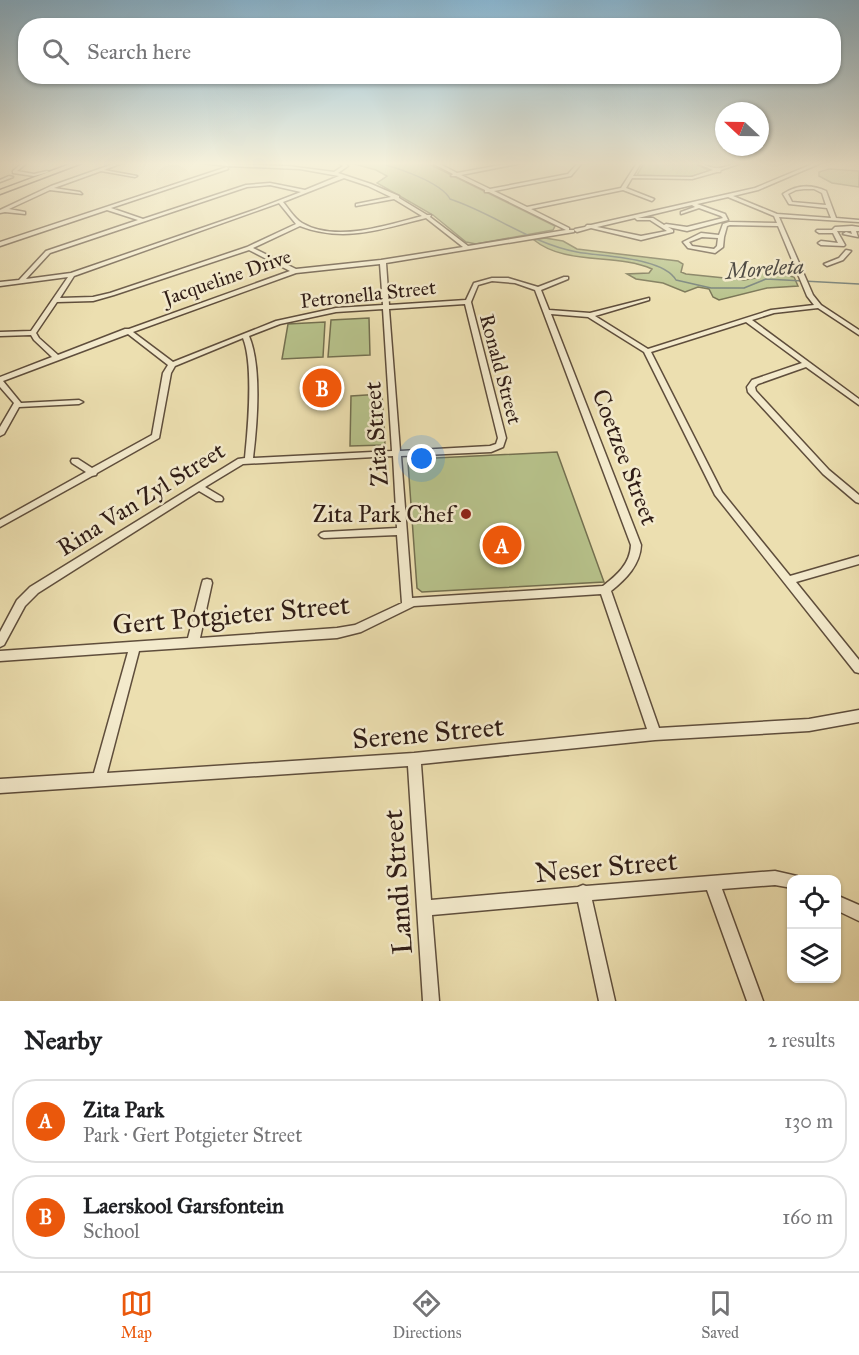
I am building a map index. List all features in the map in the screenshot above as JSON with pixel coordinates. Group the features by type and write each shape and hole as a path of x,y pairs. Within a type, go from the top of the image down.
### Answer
{"street":[{"path":"0,244 101,210"},
{"path":"111,210 144,221"},
{"path":"22,280 48,252 177,210"},
{"path":"0,284 72,275 256,210"},
{"path":"288,210 300,224 324,232 339,233 384,227 429,216"},
{"path":"418,210 467,248"},
{"path":"530,210 571,229"},
{"name":"Jacqueline Drive","path":"0,381 294,270 383,261 467,248 590,226 662,210"},
{"path":"683,213 690,210"},
{"path":"651,212 665,224 682,229 726,219 723,215 708,210"},
{"path":"763,210 776,215 834,219 858,224"},
{"path":"830,210 834,219"},
{"path":"2,211 23,213"},
{"path":"776,215 805,287 819,306 859,333"},
{"path":"590,226 641,238 671,231 648,219 627,222 618,219"},
{"path":"721,237 701,235 686,242 690,247 715,251 719,249 725,225 729,223 781,225"},
{"path":"55,300 107,296 249,248 300,224"},
{"path":"819,231 835,232 840,227 852,228 858,224"},
{"path":"846,234 856,237 852,228"},
{"path":"835,232 848,251 857,252"},
{"path":"821,243 842,245"},
{"path":"249,248 294,270"},
{"path":"827,264 841,259 848,251"},
{"name":"Zita Street","path":"383,261 407,603"},
{"path":"33,333 72,275"},
{"path":"538,289 566,278"},
{"name":"Ronald Street","path":"398,453 491,449 500,446 502,438 468,302 475,286 490,280 512,279 538,289"},
{"name":"Coetzee Street","path":"538,289 636,545 636,553 630,565 605,590"},
{"path":"548,312 590,315 646,299"},
{"name":"Petronella Street","path":"172,365 278,321 387,306 468,302"},
{"path":"647,351 784,308 819,306"},
{"path":"590,315 647,351 718,493 859,668"},
{"path":"747,319 859,403"},
{"path":"0,524 156,436 167,373 172,365 126,332"},
{"path":"0,334 33,333"},
{"path":"33,333 36,339 58,358"},
{"name":"Rina Van Zyl Street","path":"0,642 21,603 34,590 237,463 249,459 252,429 251,360 250,342 245,335"},
{"path":"807,364 754,382 752,392 826,472 859,500"},
{"path":"0,381 16,398 18,405 0,434"},
{"path":"18,405 79,402"},
{"path":"249,459 398,453"},
{"path":"75,461 93,473"},
{"path":"198,487 219,499"},
{"path":"324,535 402,531"},
{"path":"789,580 859,560"},
{"path":"193,642 207,583"},
{"path":"605,590 655,734"},
{"name":"Gert Potgieter Street","path":"0,656 351,631 407,603 605,590"},
{"path":"99,778 135,647"},
{"name":"Serene Street","path":"0,786 414,759 655,734 809,725 859,716"},
{"name":"Landi Street","path":"414,759 431,1001"},
{"name":"Neser Street","path":"424,908 712,882 775,878 787,880"},
{"path":"712,882 755,1001"},
{"path":"583,892 607,1001"},
{"path":"841,904 859,913"}],"green space":[{"path":"424,210 522,210 555,226 553,230 476,244 466,242"},
{"path":"545,238 563,241 577,249 678,261 683,264 681,272 686,274 744,280 756,278 755,275 761,270 794,277 798,286 767,288 719,300 713,297 709,289 698,287 685,292 663,283 636,279 627,274 649,273 652,269 638,264 561,253 534,240"},
{"path":"369,318 370,355 328,357 331,320"},
{"path":"325,322 323,357 282,359 288,324"},
{"path":"382,394 385,445 350,446 351,396"},
{"path":"557,452 604,582 422,592 417,588 408,463 415,459"}],"waterway":[{"name":"Moreleta","path":"477,210 560,248 646,262 669,272 676,280 711,288 744,288 766,279 859,284"}],"place":[{"name":"Laerskool Garsfontein","path":"322,388"},
{"name":"Zita Park Chef","path":"466,514"},
{"name":"Zita Park","path":"502,545"}]}
